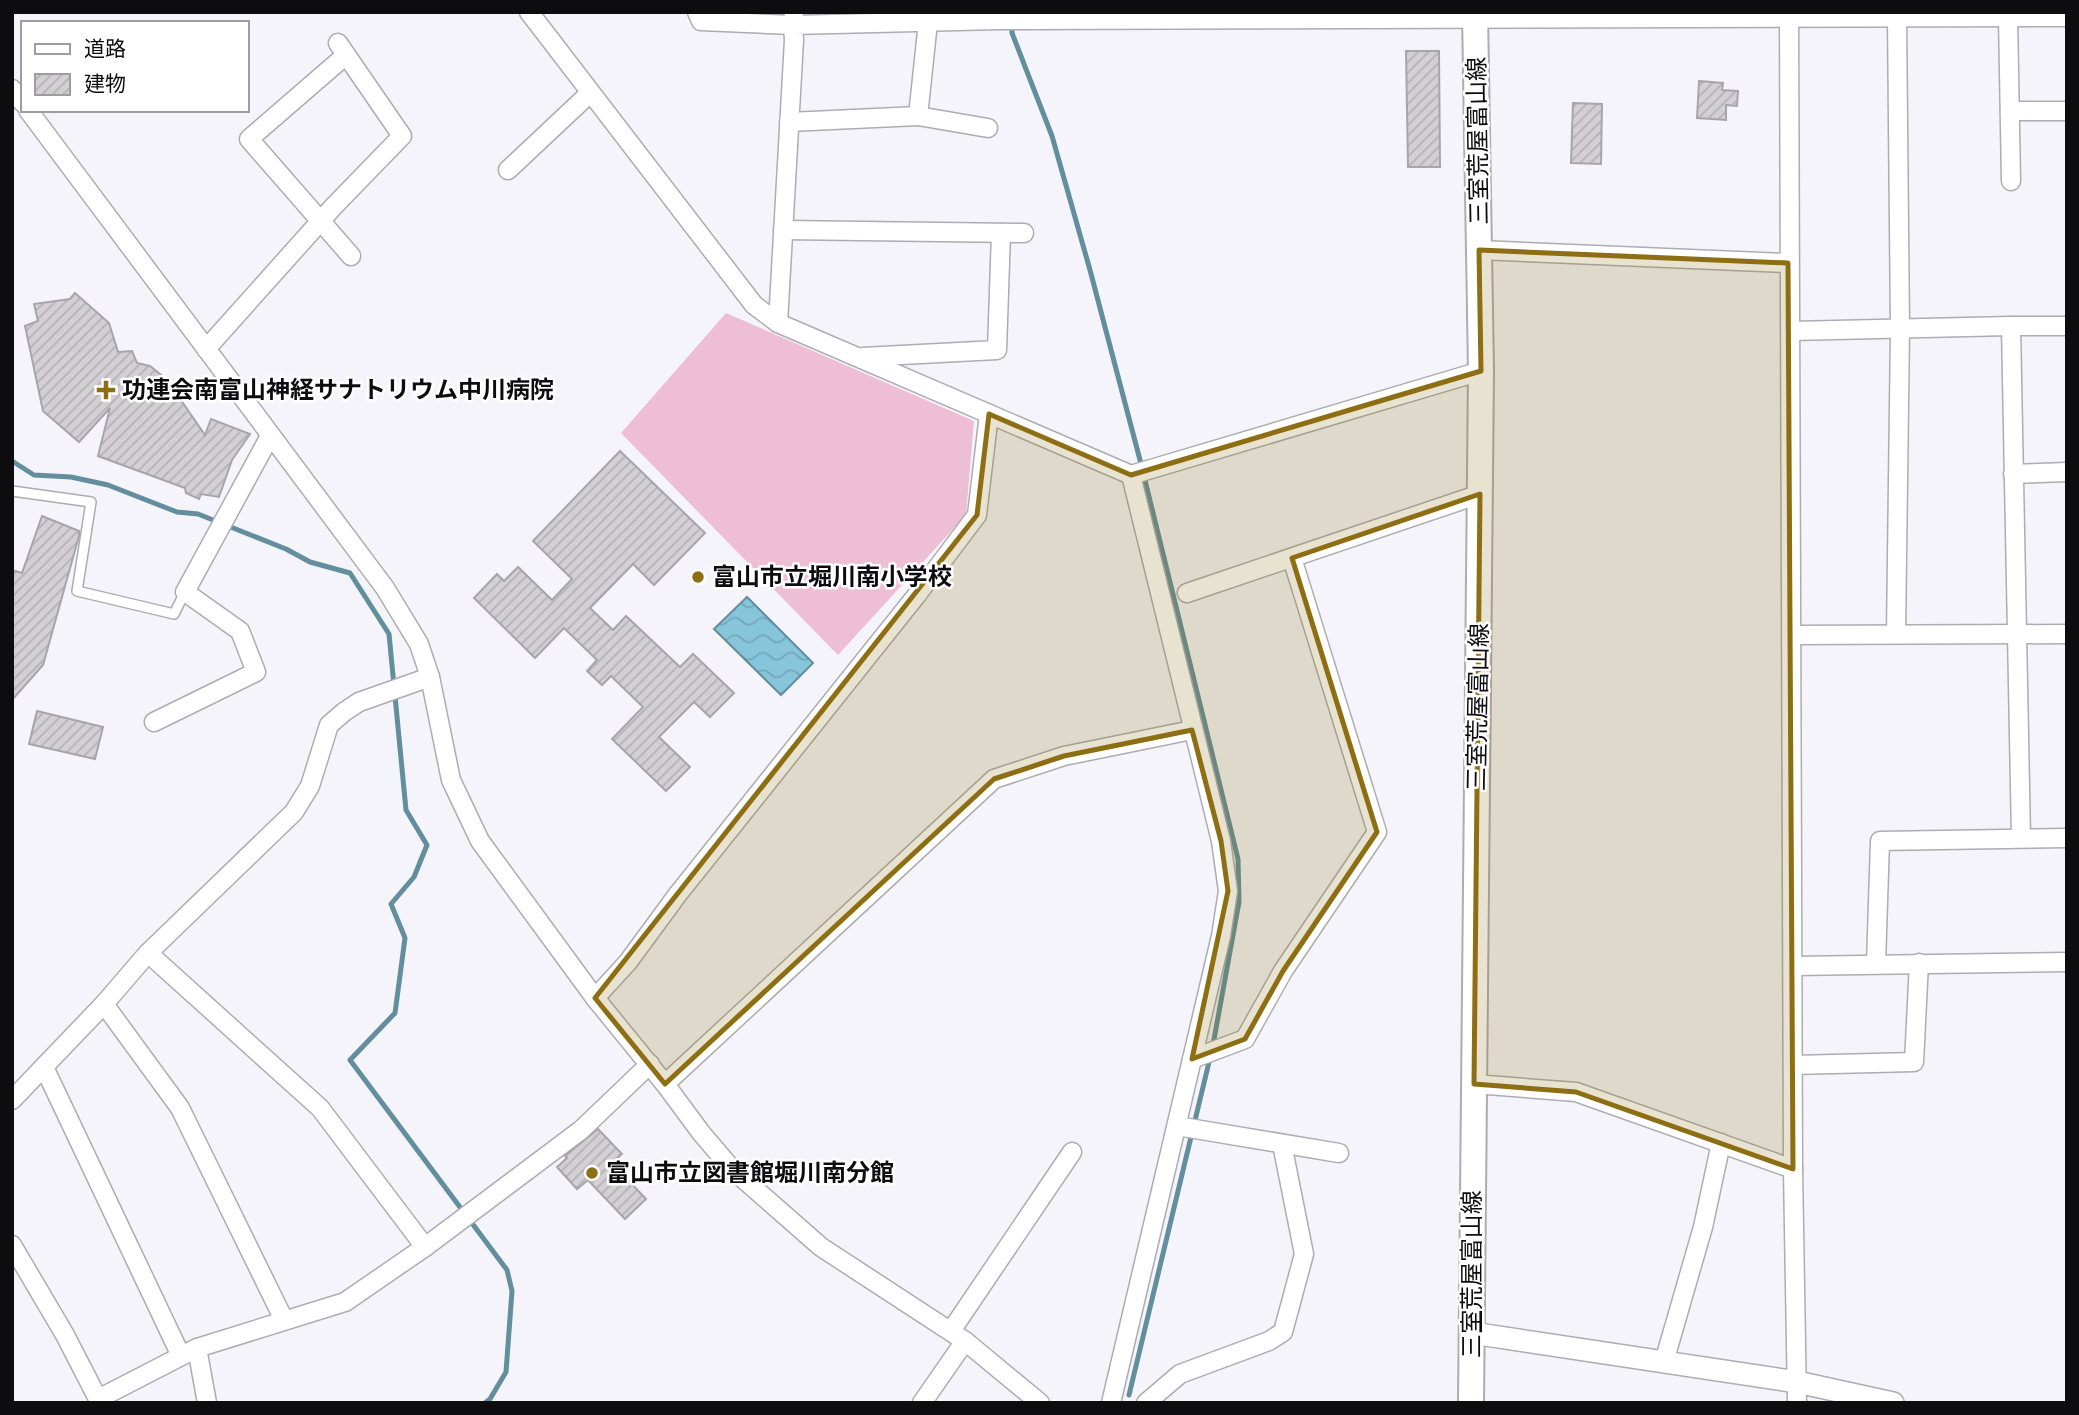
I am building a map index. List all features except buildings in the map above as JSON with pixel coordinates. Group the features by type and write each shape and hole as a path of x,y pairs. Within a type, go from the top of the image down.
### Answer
{"main road":[{"name":"三室荒屋富山線","path":"1471,1403 1481,371 1475,16"}],"street":[{"path":"529,12 754,305 778,323 1131,475 1481,371"},
{"path":"697,12 701,21 793,18 928,22 998,16 2067,17"},
{"path":"1789,15 1793,1169 1797,1393"},
{"path":"1896,634 1900,329 1898,17"},
{"path":"2008,17 2011,181"},
{"path":"778,323 793,18"},
{"path":"918,116 928,22"},
{"path":"206,349 321,220 402,136 342,49 249,139 321,220 351,256"},
{"path":"508,170 590,93"},
{"path":"2010,111 2067,111"},
{"path":"29,112 385,589 419,644 430,677 451,780 480,841 595,998 650,1064 702,1135 732,1169 811,1238 958,1336 1040,1403"},
{"path":"789,122 918,116 988,128"},
{"path":"783,230 1024,233"},
{"path":"858,357 997,350 1001,233"},
{"path":"1479,250 1788,263"},
{"path":"2011,326 2021,838"},
{"path":"1791,331 2067,326"},
{"path":"595,998 628,962 678,894 916,596 977,515 989,414"},
{"path":"154,722 256,672 240,631 185,592 270,436"},
{"path":"2013,474 2067,472"},
{"path":"1111,1403 1221,936 1228,891 1221,841 1131,475"},
{"path":"1186,593 1480,494"},
{"path":"1192,1059 1245,1039 1283,971 1377,832 1292,558"},
{"path":"1792,635 2067,634"},
{"path":"12,1100 104,1004 148,953 294,812 310,786 329,725 359,702 430,677"},
{"path":"665,1084 994,779 1064,756 1192,730"},
{"path":"1876,964 1880,841 2067,838"},
{"path":"148,953 320,1108 425,1247"},
{"path":"1793,966 2067,962"},
{"path":"1793,1065 1914,1062 1919,963"},
{"path":"104,1004 180,1108 284,1320"},
{"path":"12,1245 98,1399 189,1352 345,1302 425,1247 581,1129 650,1064"},
{"path":"44,1067 189,1352 207,1403"},
{"path":"1474,1084 1576,1092 1793,1169"},
{"path":"1177,1126 1339,1153"},
{"path":"1664,1362 1703,1227 1721,1143"},
{"path":"1146,1403 1180,1374 1269,1341 1283,1332 1304,1254 1282,1144"},
{"path":"922,1403 958,1336 1072,1152"},
{"path":"1472,1333 1664,1362 1797,1393 1893,1403"}],"lane":[{"path":"12,491 92,502 78,591 174,614 185,592"}],"highlighted area":[{"path":"1479,250 1788,263 1793,1169 1576,1092 1474,1084 1480,494 1292,558 1377,832 1283,971 1245,1039 1192,1059 1228,891 1221,841 1192,730 1064,756 994,779 665,1084 595,998 977,515 989,414 1131,475 1481,371"}],"shaded area":[{"path":"726,313 974,421 966,515 838,655 621,433"}],"water":[{"path":"747,597 813,663 781,695 714,629"}],"waterway":[{"path":"1012,24 1012,33 1052,136 1090,270 1140,460 1238,859 1239,902 1213,1045"},
{"path":"12,461 34,475 71,477 108,485 177,512 198,514 286,549 310,562 350,573 389,634 406,810 427,845 414,877 391,904 405,938 395,1013 350,1060 507,1270 512,1291 506,1372 485,1403"},
{"path":"1129,1395 1210,1058"}],"place":[{"name":"功連会南富山神経サナトリウム中川病院","path":"106,390"},
{"name":"富山市立堀川南小学校","path":"698,577"},
{"name":"富山市立図書館堀川南分館","path":"592,1173"}]}
